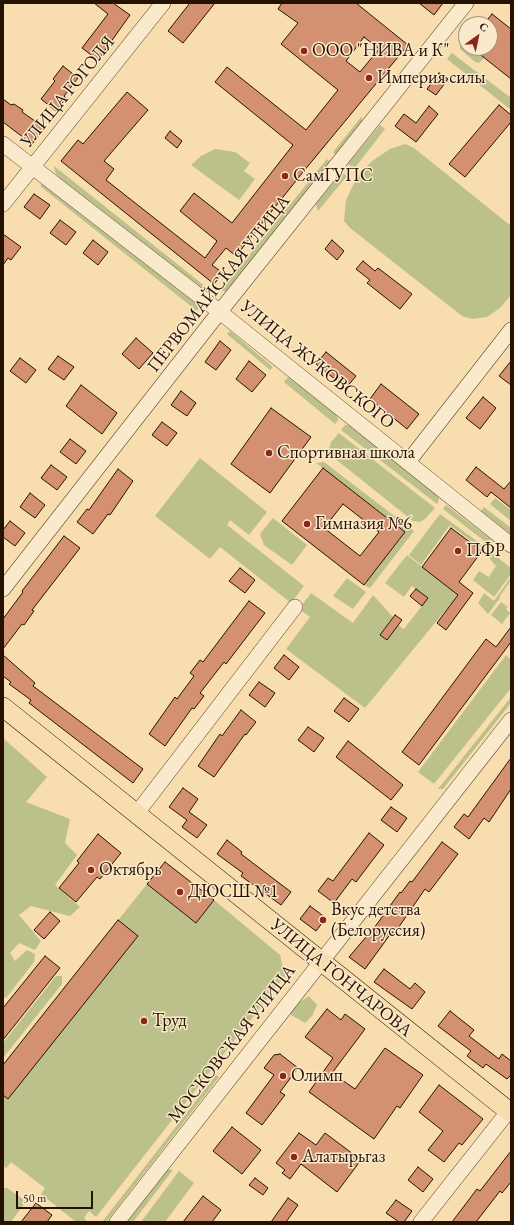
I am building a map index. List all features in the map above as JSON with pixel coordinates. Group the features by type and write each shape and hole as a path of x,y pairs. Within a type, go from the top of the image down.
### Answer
{"main road":[{"name":"УЛИЦА ГОНЧАРОВА","path":"3,707 137,813 319,962 510,1111"}],"street":[{"name":"УЛИЦА ГОГОЛЯ","path":"3,204 163,3"},
{"name":"ПЕРВОМАЙСКАЯ УЛИЦА","path":"3,590 220,312 466,3"},
{"name":"УЛИЦА ЖУКОВСКОГО","path":"3,144 220,312 511,545"},
{"path":"408,462 511,330"},
{"path":"137,813 295,607"},
{"name":"МОСКОВСКАЯ УЛИЦА","path":"117,1222 319,962 511,720"},
{"path":"421,1222 510,1111"}],"green space":[{"path":"452,53 511,98 511,110 447,59"},
{"path":"468,56 482,56 484,58 479,63 475,62"},
{"path":"362,116 362,123 336,155 333,152"},
{"path":"380,125 385,129 354,169 348,164"},
{"path":"405,144 414,148 511,226 511,295 500,308 487,317 472,319 462,316 350,228 344,221 346,200 357,177 372,161 390,149"},
{"path":"215,149 235,152 250,163 244,171 255,179 239,200 191,165 201,156"},
{"path":"327,159 331,162 227,292 221,290"},
{"path":"54,166 211,291 208,296 62,182 55,172"},
{"path":"342,172 347,176 318,211 316,204"},
{"path":"43,182 201,306 197,311 40,186"},
{"path":"230,331 273,367 270,370 227,334"},
{"path":"291,377 337,415 338,420 335,424 284,382 287,378"},
{"path":"345,425 351,425 437,494 439,500 437,504 341,430"},
{"path":"339,433 435,508 425,519 420,522 413,521 333,457 329,449 331,442"},
{"path":"200,458 267,512 249,535 230,520 227,525 304,586 291,603 220,547 210,559 155,516"},
{"path":"324,462 414,531 370,588 364,585 405,532 316,463"},
{"path":"495,498 511,510 511,521 490,504"},
{"path":"446,505 490,539 487,543 443,509"},
{"path":"484,507 511,528 511,536 480,512"},
{"path":"440,514 485,547 483,550 450,525 421,565 409,555"},
{"path":"273,518 307,545 292,565 264,545 260,534"},
{"path":"492,553 511,568 511,574 494,597 473,580 479,571 489,577 496,566 489,558"},
{"path":"407,555 458,595 365,708 286,649 310,617 299,609 311,593 353,623 373,595 393,617 380,635 387,640 398,625 404,629 428,598 412,586 404,597 385,583"},
{"path":"511,577 511,580 500,598 488,614 478,603 484,593 494,601"},
{"path":"347,578 366,592 353,609 333,596"},
{"path":"501,602 508,607 506,609 510,613 502,624 491,615"},
{"path":"506,655 511,660 511,688 434,784 418,772"},
{"path":"511,697 511,703 443,789 438,789"},
{"path":"3,738 47,777 26,802 70,819 65,843 77,855 55,885 80,907 70,916 31,906 19,915 41,941 35,950 19,943 10,953 15,961 27,950 35,954 34,962 6,998 3,997"},
{"name":"Труд","path":"147,884 196,923 214,900 280,955 285,976 96,1217 89,1211 84,1218 88,1222 76,1222 41,1194 45,1188 11,1162 6,1168 3,1165 3,1065"},
{"path":"56,976 62,976 62,984 3,1058 3,1043"},
{"path":"309,996 317,1005 312,1016 305,1023 291,1015 292,1007"},
{"path":"216,1075 219,1077 106,1222 102,1222"},
{"path":"167,1169 173,1170 133,1222 128,1222 127,1220"},
{"path":"179,1171 194,1183 165,1222 141,1222"},
{"path":"3,1188 7,1188 23,1199 24,1204 11,1222 3,1222"}],"building":[{"path":"94,3 113,3 130,15 98,60 82,48 108,14"},
{"path":"190,3 215,3 183,43 168,31"},
{"path":"282,3 356,3 408,45 236,256 226,248 212,265 223,273 214,284 61,161 78,140 83,144 127,92 148,110 104,161 114,169 106,180 205,258 217,241 180,211 194,193 232,223 293,145 215,82 227,67 306,130 338,90 281,44 298,23 278,9","holes":["364,37 379,49 360,72 346,61"]},
{"path":"419,3 443,3 434,15"},
{"path":"498,19 511,29 511,79 482,56 498,56"},
{"path":"63,66 78,78 64,96 66,98 56,111 41,99 55,81 53,79"},
{"path":"439,73 448,79 436,95 427,89"},
{"path":"3,99 11,105 14,104 23,110 22,112 45,128 32,144 3,122"},
{"path":"499,105 511,115 511,122 465,177 449,164"},
{"path":"429,106 438,114 416,142 395,126 404,114 416,123"},
{"path":"170,131 182,141 177,148 165,138"},
{"path":"34,194 50,205 40,219 24,207"},
{"path":"60,220 76,232 66,245 50,233"},
{"path":"3,234 21,247 11,260 8,258 3,265"},
{"path":"93,240 108,252 98,265 83,253"},
{"path":"332,240 344,251 337,260 325,249"},
{"path":"363,261 375,271 378,268 412,294 400,309 367,283 370,280 356,269"},
{"path":"136,338 153,353 139,369 122,354"},
{"path":"220,341 231,350 216,370 205,362"},
{"path":"326,352 356,376 346,388 316,364"},
{"path":"58,356 74,367 64,380 48,369"},
{"path":"20,358 36,370 26,383 10,371"},
{"path":"249,361 266,375 252,392 236,379"},
{"path":"511,361 511,385 499,376"},
{"path":"381,384 419,414 407,429 370,399"},
{"path":"81,385 117,413 102,434 66,406"},
{"path":"181,391 196,403 187,416 171,405"},
{"path":"483,397 496,408 480,429 466,418"},
{"name":"Спортивная школа","path":"271,408 311,437 270,493 231,464"},
{"path":"162,422 177,433 167,446 152,435"},
{"path":"70,439 86,451 76,464 60,452"},
{"path":"51,465 67,477 57,490 41,478"},
{"path":"476,467 504,489 511,481 511,508 491,492 487,497 466,480"},
{"name":"Гимназия №6","path":"323,468 405,532 364,585 282,521","holes":["343,504 379,532 360,556 324,528"]},
{"path":"118,469 133,481 110,515 108,514 93,534 77,522 87,509 89,510"},
{"path":"30,493 45,505 35,518 20,507"},
{"path":"10,521 25,533 15,546 3,537 3,530"},
{"path":"451,528 482,551 459,582 473,593 446,630 437,623 458,595 422,567"},
{"path":"64,536 80,548 32,610 34,611 24,625 22,624 3,649 3,619 23,592 22,591"},
{"path":"240,568 255,580 245,593 229,581"},
{"path":"416,589 428,598 422,606 410,596"},
{"path":"249,601 265,613 226,664 224,662 200,693 204,696 194,709 192,708 165,746 149,734 175,697 177,699 194,676 190,673 200,660 203,662"},
{"path":"395,615 402,620 387,640 380,635"},
{"path":"511,627 511,642 419,765 402,752 486,639 496,647"},
{"path":"3,655 35,683 33,686 143,769 133,783 29,703 31,700 9,684 11,682 3,676"},
{"path":"284,655 299,667 289,680 274,668"},
{"path":"259,682 275,693 265,707 249,695"},
{"path":"344,698 359,709 349,722 334,711"},
{"path":"241,710 256,722 246,735 245,734 214,777 198,766 220,734 222,736"},
{"path":"308,727 324,738 314,752 298,740"},
{"path":"348,741 403,785 391,800 336,757"},
{"path":"511,758 511,789 489,822 484,818 469,839 454,827 464,814 468,817"},
{"path":"183,788 198,799 189,812 207,825 197,838 182,827 187,820 169,807"},
{"path":"391,807 407,818 397,832 381,820"},
{"path":"369,833 384,845 356,882 352,879 334,903 318,891 328,878 333,881"},
{"name":"Октябрь","path":"98,834 121,853 100,879 97,877 76,902 59,888 79,863 77,861"},
{"path":"227,840 242,852 241,854 291,892 281,905 241,876 243,873 217,854"},
{"path":"442,842 458,854 429,892 425,889 394,934 392,932 365,969 349,957 377,924 400,892 401,893 410,881 412,882"},
{"name":"ДЮСШ №1","path":"165,862 214,900 196,923 147,884"},
{"path":"310,906 326,918 316,931 300,919"},
{"path":"50,912 60,921 44,939 34,930"},
{"path":"118,920 138,936 8,1099 3,1095 3,1065"},
{"path":"45,956 60,968 3,1040 3,1008"},
{"path":"384,969 410,989 415,983 425,992 412,1009 374,982"},
{"path":"327,1009 341,1020 345,1014 365,1029 332,1073 355,1089 385,1048 423,1075 400,1108 397,1106 374,1139 309,1092 333,1058 305,1037"},
{"path":"450,1011 474,1030 469,1036 499,1059 502,1054 511,1061 511,1075 507,1079 486,1064 483,1068 467,1056 471,1051 438,1026"},
{"path":"280,1054 298,1068 280,1092 285,1095 262,1125 246,1113 274,1075 264,1068 274,1055"},
{"path":"439,1085 483,1119 462,1145 459,1143 444,1162 428,1150 443,1131 419,1112"},
{"path":"232,1127 261,1150 242,1174 213,1151"},
{"path":"299,1133 316,1145 325,1133 361,1160 337,1192 301,1164 290,1179 282,1173 285,1170 276,1163"},
{"path":"511,1151 511,1182 502,1193 500,1191 476,1222 452,1222 477,1189 480,1191"},
{"path":"418,1167 433,1179 423,1192 408,1180"},
{"path":"255,1178 268,1188 263,1195 249,1185"},
{"path":"203,1196 221,1210 212,1222 183,1222"},
{"path":"288,1198 298,1205 286,1222 271,1222"},
{"path":"396,1200 412,1211 404,1222 399,1222 386,1213"},
{"path":"36,1203 52,1215 47,1222 21,1222"}],"place":[{"name":"OOO \"НИВА и К\"","path":"304,51"},
{"name":"Империя силы","path":"369,78"},
{"name":"СамГУПС","path":"285,176"},
{"name":"Спортивная школа","path":"269,453"},
{"name":"Гимназия №6","path":"307,524"},
{"name":"ПФР","path":"458,551"},
{"name":"Октябрь","path":"91,870"},
{"name":"ДЮСШ №1","path":"180,892"},
{"name":"Вкус детства (Белоруссия)","path":"323,920"},
{"name":"Труд","path":"144,1021"},
{"name":"Олимп","path":"283,1076"},
{"name":"Алатырьгаз","path":"294,1157"}]}
